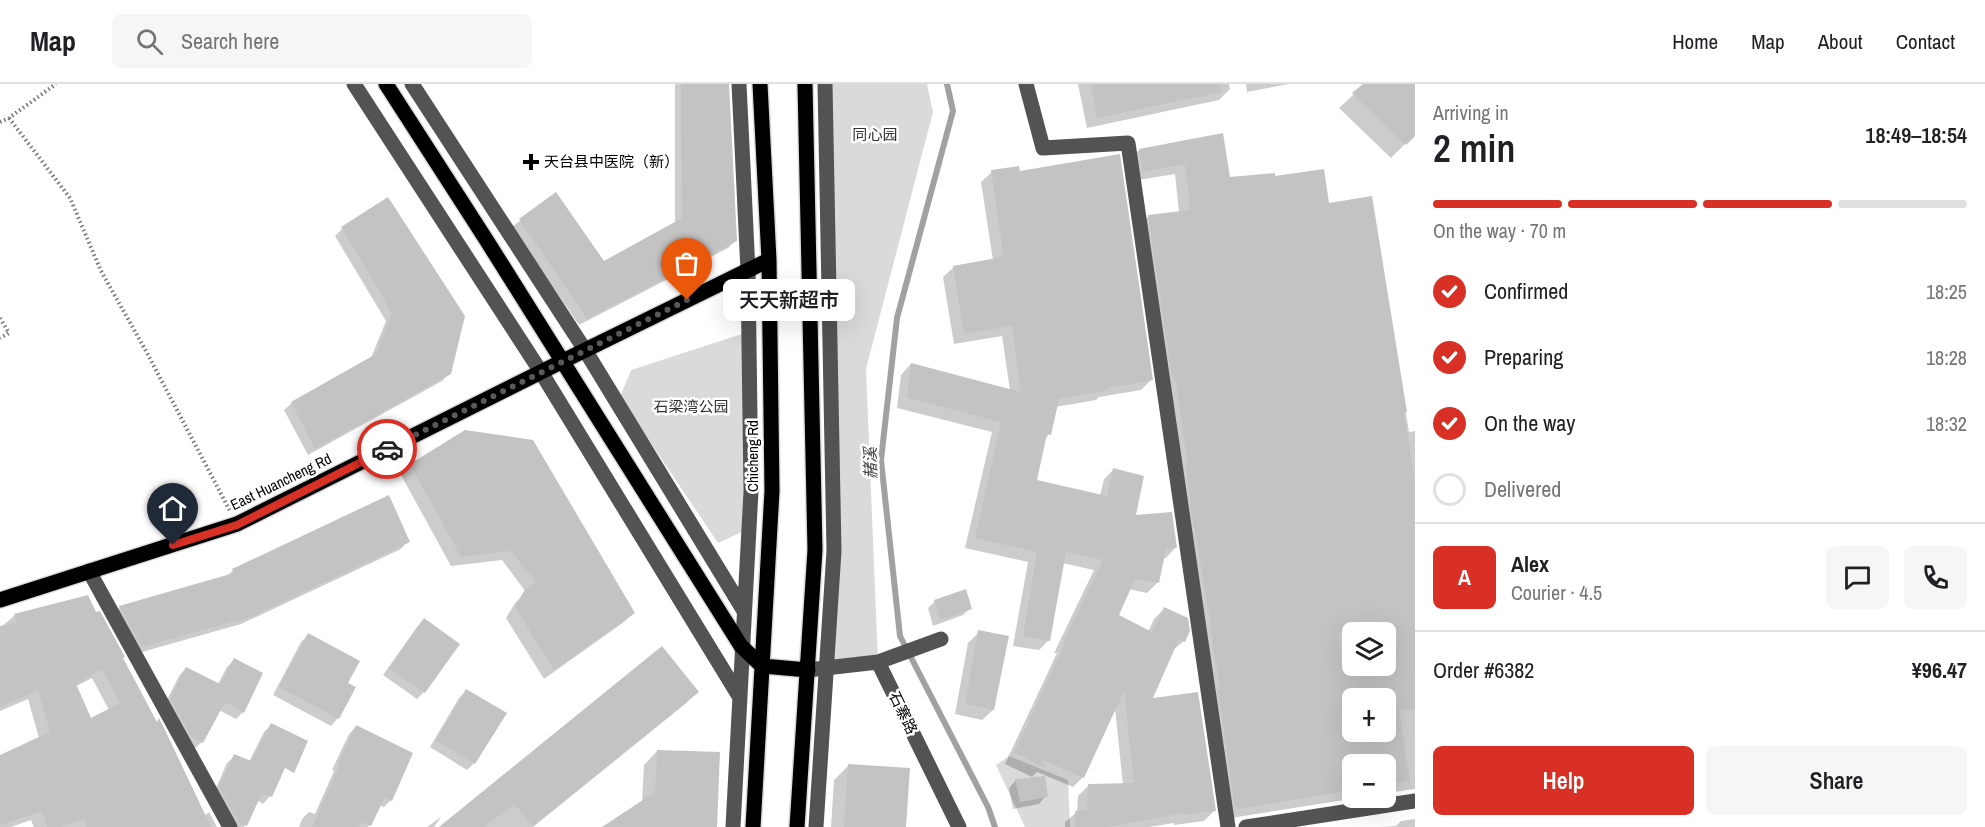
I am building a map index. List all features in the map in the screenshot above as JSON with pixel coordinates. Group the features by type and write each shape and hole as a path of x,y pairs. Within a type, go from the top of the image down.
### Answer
{"main road":[{"path":"386,84 741,646 762,666 808,670"},
{"name":"Chicheng Rd","path":"753,827 771,491 769,260 760,84"},
{"path":"797,827 814,550 805,84"},
{"name":"East Huancheng Rd","path":"0,600 237,525 769,260"}],"street":[{"path":"354,84 541,372 740,697"},
{"path":"412,84 585,350 744,610"},
{"path":"733,827 751,491 748,271 739,84"},
{"path":"816,827 834,551 825,84"},
{"path":"1026,84 1043,148 1128,143 1228,827"},
{"path":"89,572 230,827"},
{"path":"808,670 878,662 941,639"},
{"name":"石寨路","path":"878,662 959,827"},
{"path":"1246,827 1415,801"}],"path":[{"path":"0,122 56,84"},
{"path":"9,118 70,198 101,271 146,351 237,525"},
{"path":"0,318 9,333 0,338"}],"green space":[{"name":"同心园","path":"825,84 927,84 933,112 866,369 878,662 827,668 834,551"},
{"name":"石梁湾公园","path":"748,332 742,532 718,543 620,397 631,370"},
{"path":"1009,756 1068,780 1070,827 1025,827 996,765"}],"building":[{"path":"681,84 729,84 737,241 587,319 519,219 556,192 604,261 682,218"},
{"path":"1091,84 1220,84 1221,92 1097,118"},
{"path":"1363,84 1415,84 1415,136 1406,145 1352,93"},
{"path":"1223,133 1230,177 1275,173 1275,176 1324,169 1329,203 1372,196 1407,412 1404,413 1415,481 1415,709 1399,710 1410,781 1396,783 1396,754 1342,754 1342,792 1235,809 1210,629 1212,630 1191,510 1186,464 1188,464 1175,377 1172,377 1148,215 1190,210 1185,164 1142,172 1139,149"},
{"path":"1120,154 1153,380 1059,399 1051,435 1047,434 1037,480 1107,496 1113,468 1144,476 1136,515 1172,512 1177,548 1166,549 1159,583 1135,579 1119,615 1152,632 1164,607 1188,618 1190,631 1185,642 1179,639 1153,698 1198,692 1216,811 1184,815 1184,813 1107,827 1075,827 1075,811 1087,810 1088,784 1134,783 1124,691 1084,778 1043,760 1044,767 1014,753 1103,560 1066,552 1050,641 1023,636 1037,552 975,538 1001,422 907,398 911,363 1021,392 1012,326 964,334 953,266 1002,257 991,170 1019,166 1020,171"},
{"path":"388,197 465,316 451,374 315,449 291,402 376,354 392,313 341,227"},
{"path":"465,430 533,440 635,613 554,670 515,607 524,591 536,582 511,551 461,557 410,464"},
{"path":"389,495 410,542 250,617 142,647 119,606 234,573 232,569"},
{"path":"966,589 972,609 940,620 934,600"},
{"path":"88,595 96,612 100,611 125,657 123,658 157,722 159,718 211,827 86,827 84,819 60,827 47,827 42,811 0,825 0,755 50,732 38,690 0,707 0,626 17,623 14,614","holes":["102,669 120,703 91,718 76,684"]},
{"path":"424,618 460,644 425,693 389,668"},
{"path":"978,630 1009,636 994,710 965,704"},
{"path":"308,633 360,661 348,683 356,687 339,719 279,687"},
{"path":"662,646 699,692 533,826 514,804 484,827 439,827"},
{"path":"234,658 263,673 244,713 225,702 203,743 191,736 170,698 186,667 220,684"},
{"path":"466,689 507,713 475,764 436,740"},
{"path":"271,723 308,741 294,773 285,768 272,797 262,793 247,826 239,823 219,787 234,754 251,761"},
{"path":"356,725 413,753 392,801 385,797 371,826 361,822 359,827 312,827 340,764 338,763"},
{"path":"657,750 720,752 717,827 602,827 655,792"},
{"path":"848,764 910,768 906,827 844,827"},
{"path":"1045,776 1048,797 1020,802 1015,779"}],"waterway":[{"name":"赭溪","path":"947,84 953,111 897,318 881,460 900,636 988,807 995,827"}],"way so far":[{"path":"387,449 687,300"}],"place":[{"name":"天台县中医院（新）","path":"531,162"},
{"name":"天天新超市","path":"687,300"}],"route":[{"path":"173,545 237,525 387,449"}]}
